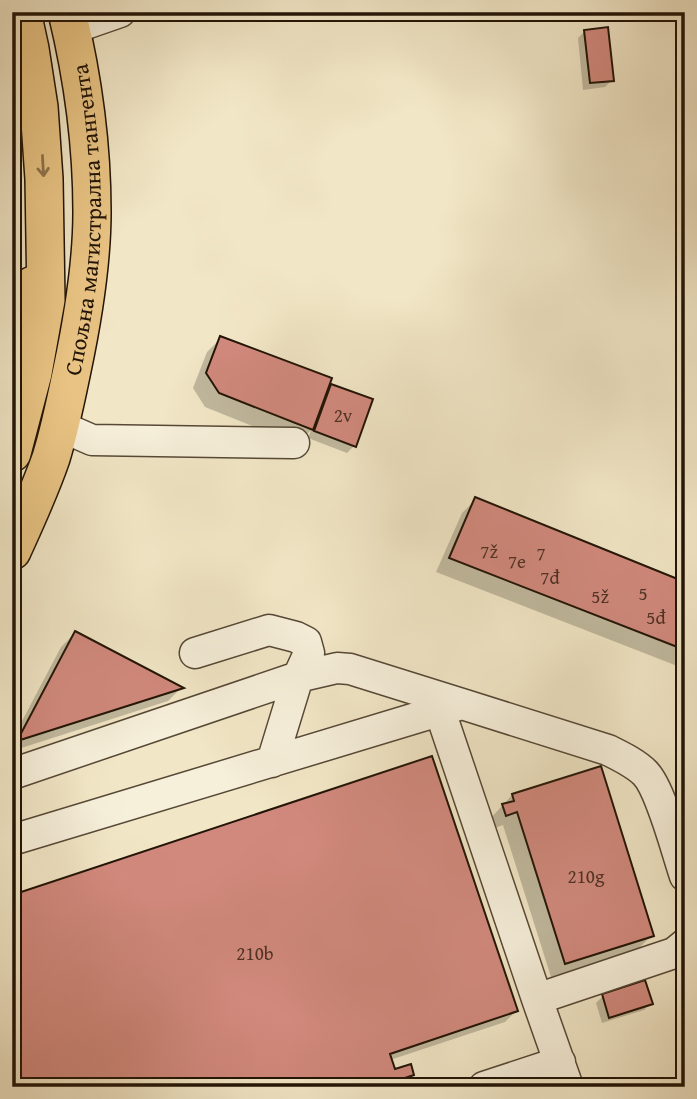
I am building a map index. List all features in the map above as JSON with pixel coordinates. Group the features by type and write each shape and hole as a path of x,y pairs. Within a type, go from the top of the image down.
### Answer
{"main road":[{"name":"Спољна магистрална тангента","path":"12,453 18,410 44,314 46,270 39,107 21,38 22,12"},
{"name":"Спољна магистрална тангента","path":"12,551 25,486 51,456 60,426 86,294 92,212 85,102 69,20"},
{"path":"12,336 21,325 26,311 40,258 44,226"},
{"path":"18,410 60,426"}],"lane":[{"path":"69,20 120,12"},
{"path":"60,426 92,440 294,443"},
{"path":"195,653 262,631 274,631 302,639 308,645 309,653 298,677 272,762"},
{"path":"12,774 298,677 337,667 451,707 608,750 626,759 646,774 656,791 685,876"},
{"path":"12,840 451,707"},
{"path":"451,707 537,999 564,1074 484,1087"},
{"path":"537,999 674,953 685,944"}],"building":[{"path":"608,27 614,81 590,83 584,30"},
{"path":"220,336 332,378 313,430 219,393 206,373"},
{"path":"331,384 373,399 356,447 314,431"},
{"path":"475,497 685,582 685,650 449,558"},
{"path":"75,631 184,688 17,741"},
{"path":"432,756 518,1011 390,1054 395,1069 411,1064 414,1075 399,1080 401,1087 12,1087 12,895"},
{"path":"601,766 654,936 565,964 517,812 506,816 502,804 514,801 512,794"},
{"path":"645,980 653,1004 609,1018 602,994"}]}
